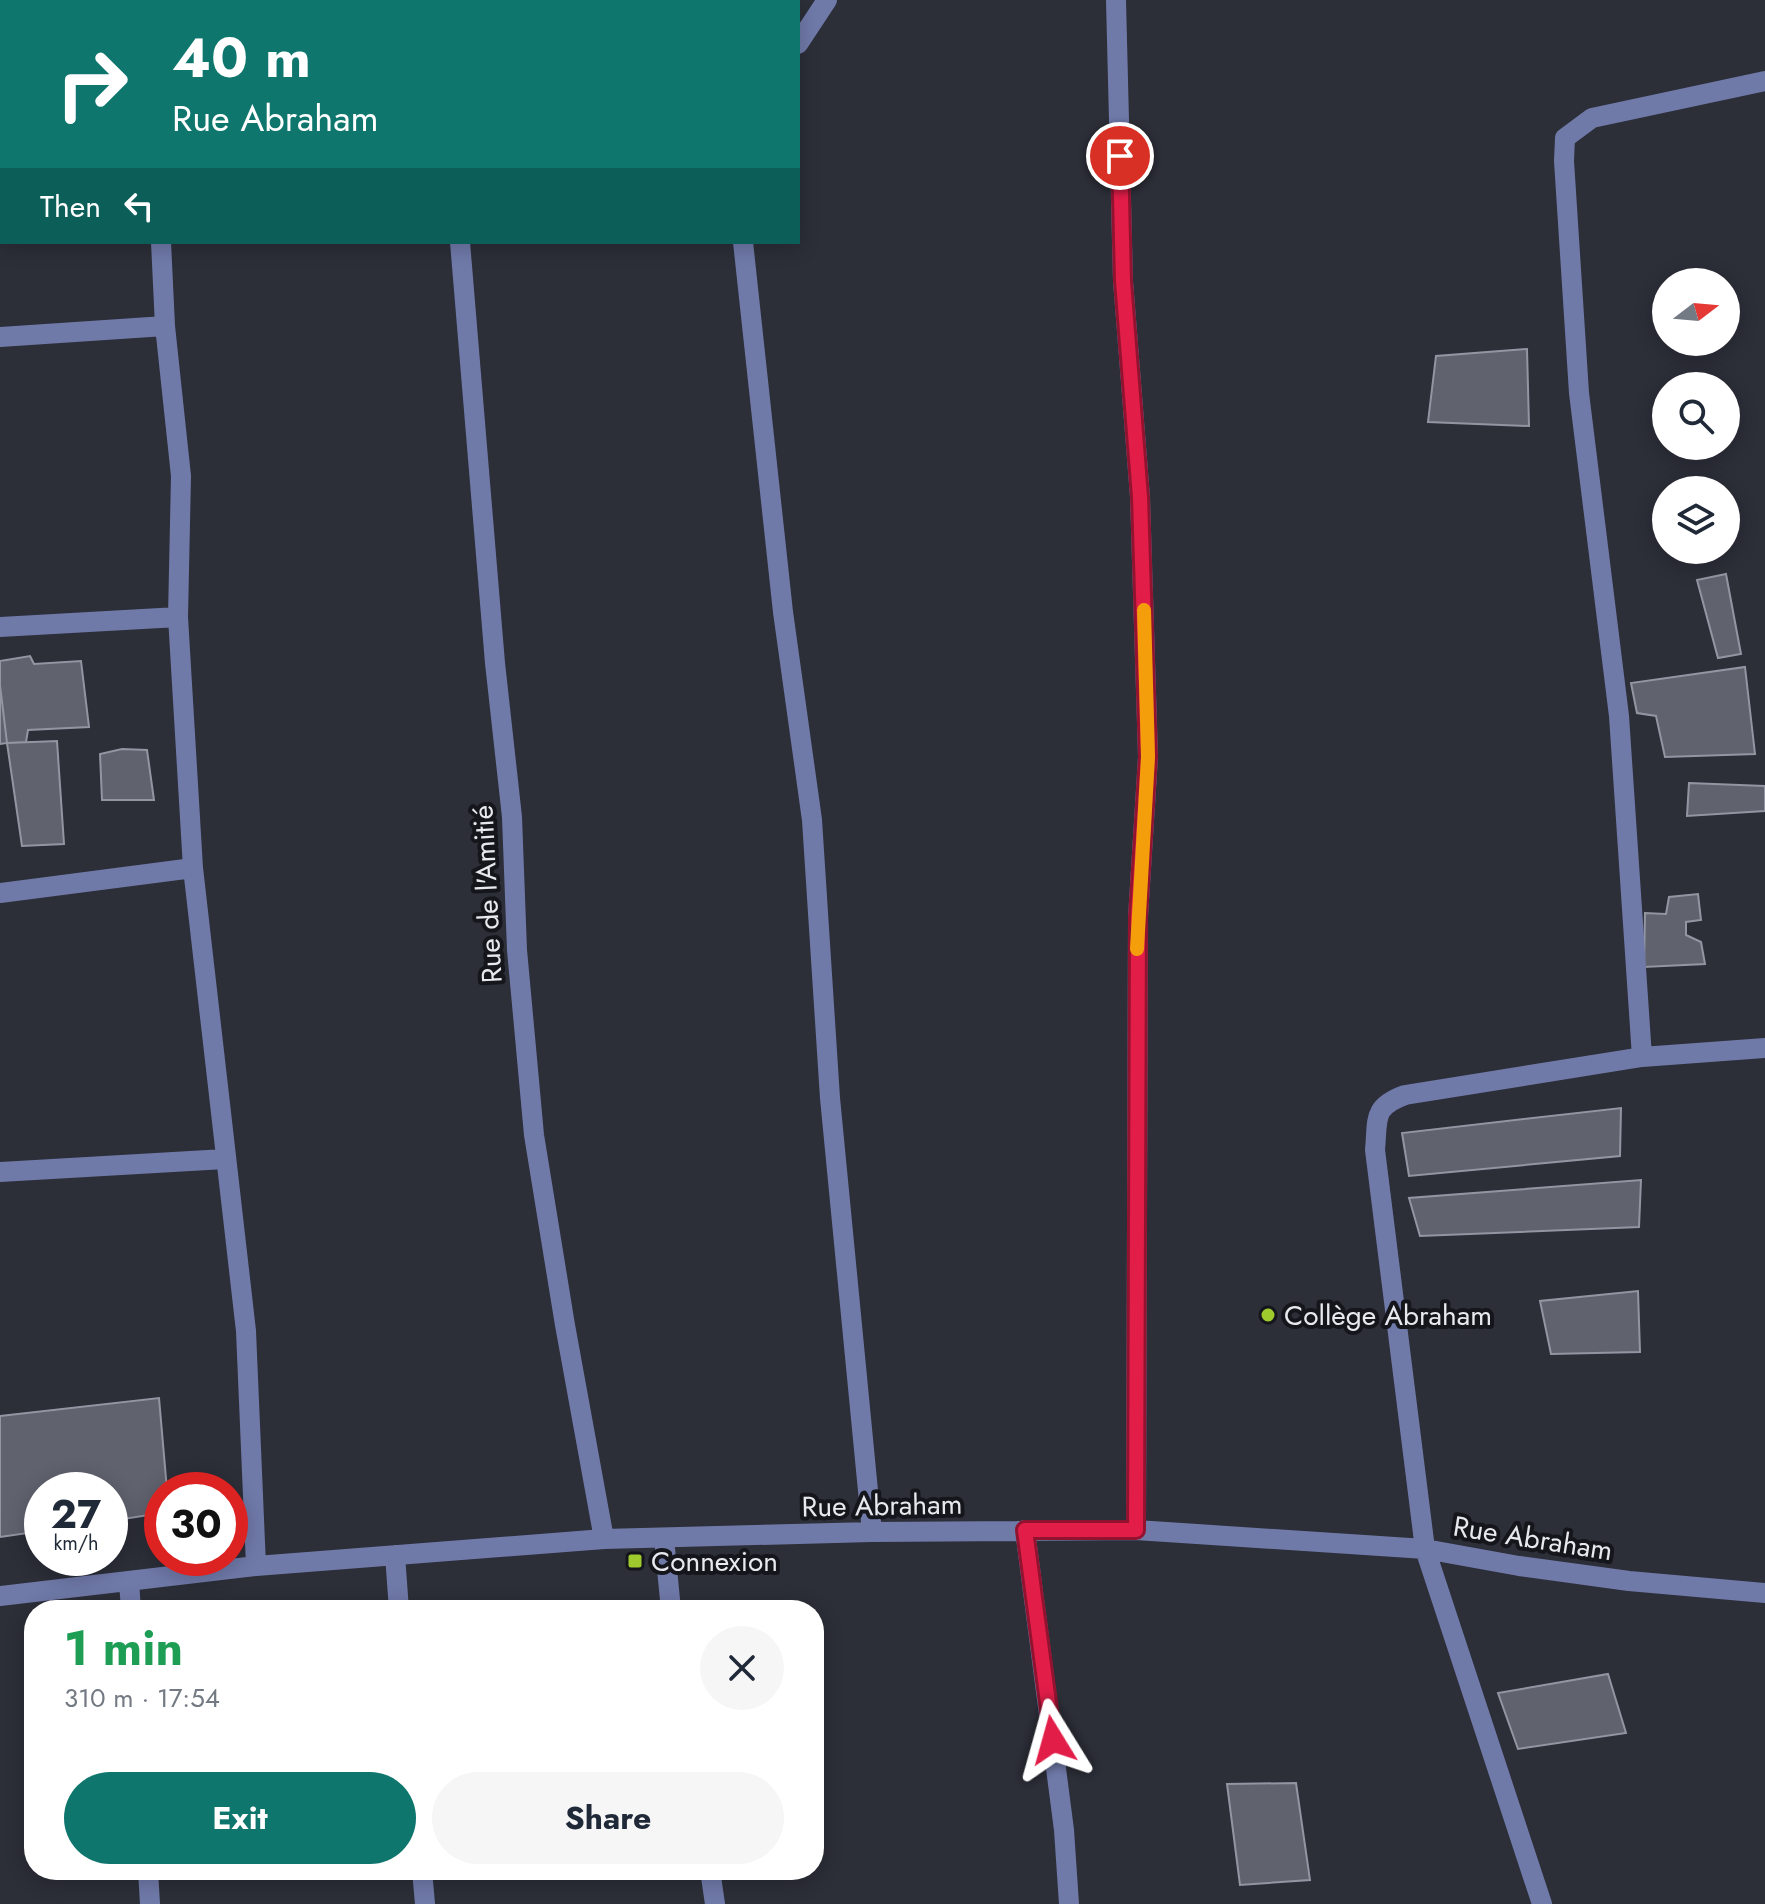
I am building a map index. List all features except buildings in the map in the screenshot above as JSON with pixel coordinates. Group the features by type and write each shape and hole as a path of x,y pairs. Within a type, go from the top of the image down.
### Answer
{"street":[{"path":"800,41 827,0"},
{"path":"1116,0 1123,281 1140,497 1148,757 1138,917 1136,1530"},
{"path":"1642,1057 1619,716 1579,393 1565,138 1592,118 1765,81"},
{"path":"161,244 165,326 181,476 178,617 193,868 246,1331 256,1566"},
{"name":"Rue de l'Amitié","path":"460,244 494,648 512,817 517,950 534,1135 567,1341 604,1539"},
{"path":"743,244 783,612 812,820 830,1098 872,1532"},
{"path":"0,337 165,326"},
{"path":"0,627 178,617"},
{"path":"0,893 193,868"},
{"path":"1542,1904 1425,1549 1375,1150 1378,1115 1386,1102 1405,1095 1642,1057 1765,1048"},
{"path":"0,1172 225,1159"},
{"path":"1025,1530 1064,1830 1069,1904"},
{"name":"Rue Abraham","path":"0,1596 256,1566 604,1539 1025,1530 1136,1530 1425,1549 1629,1581 1765,1593"},
{"path":"664,1538 670,1600"},
{"path":"395,1555 398,1600"},
{"path":"129,1581 130,1600"},
{"path":"149,1880 150,1904"},
{"path":"423,1880 425,1904"},
{"path":"711,1880 715,1904"}],"slow traffic":[{"path":"1137,949 1148,757 1144,610"}],"place":[{"name":"Collège Abraham","path":"1268,1315"},
{"name":"Connexion","path":"635,1561"}],"route":[{"path":"1053,1740 1025,1530 1136,1530 1138,917 1148,757 1140,497 1123,281 1120,156"}]}
